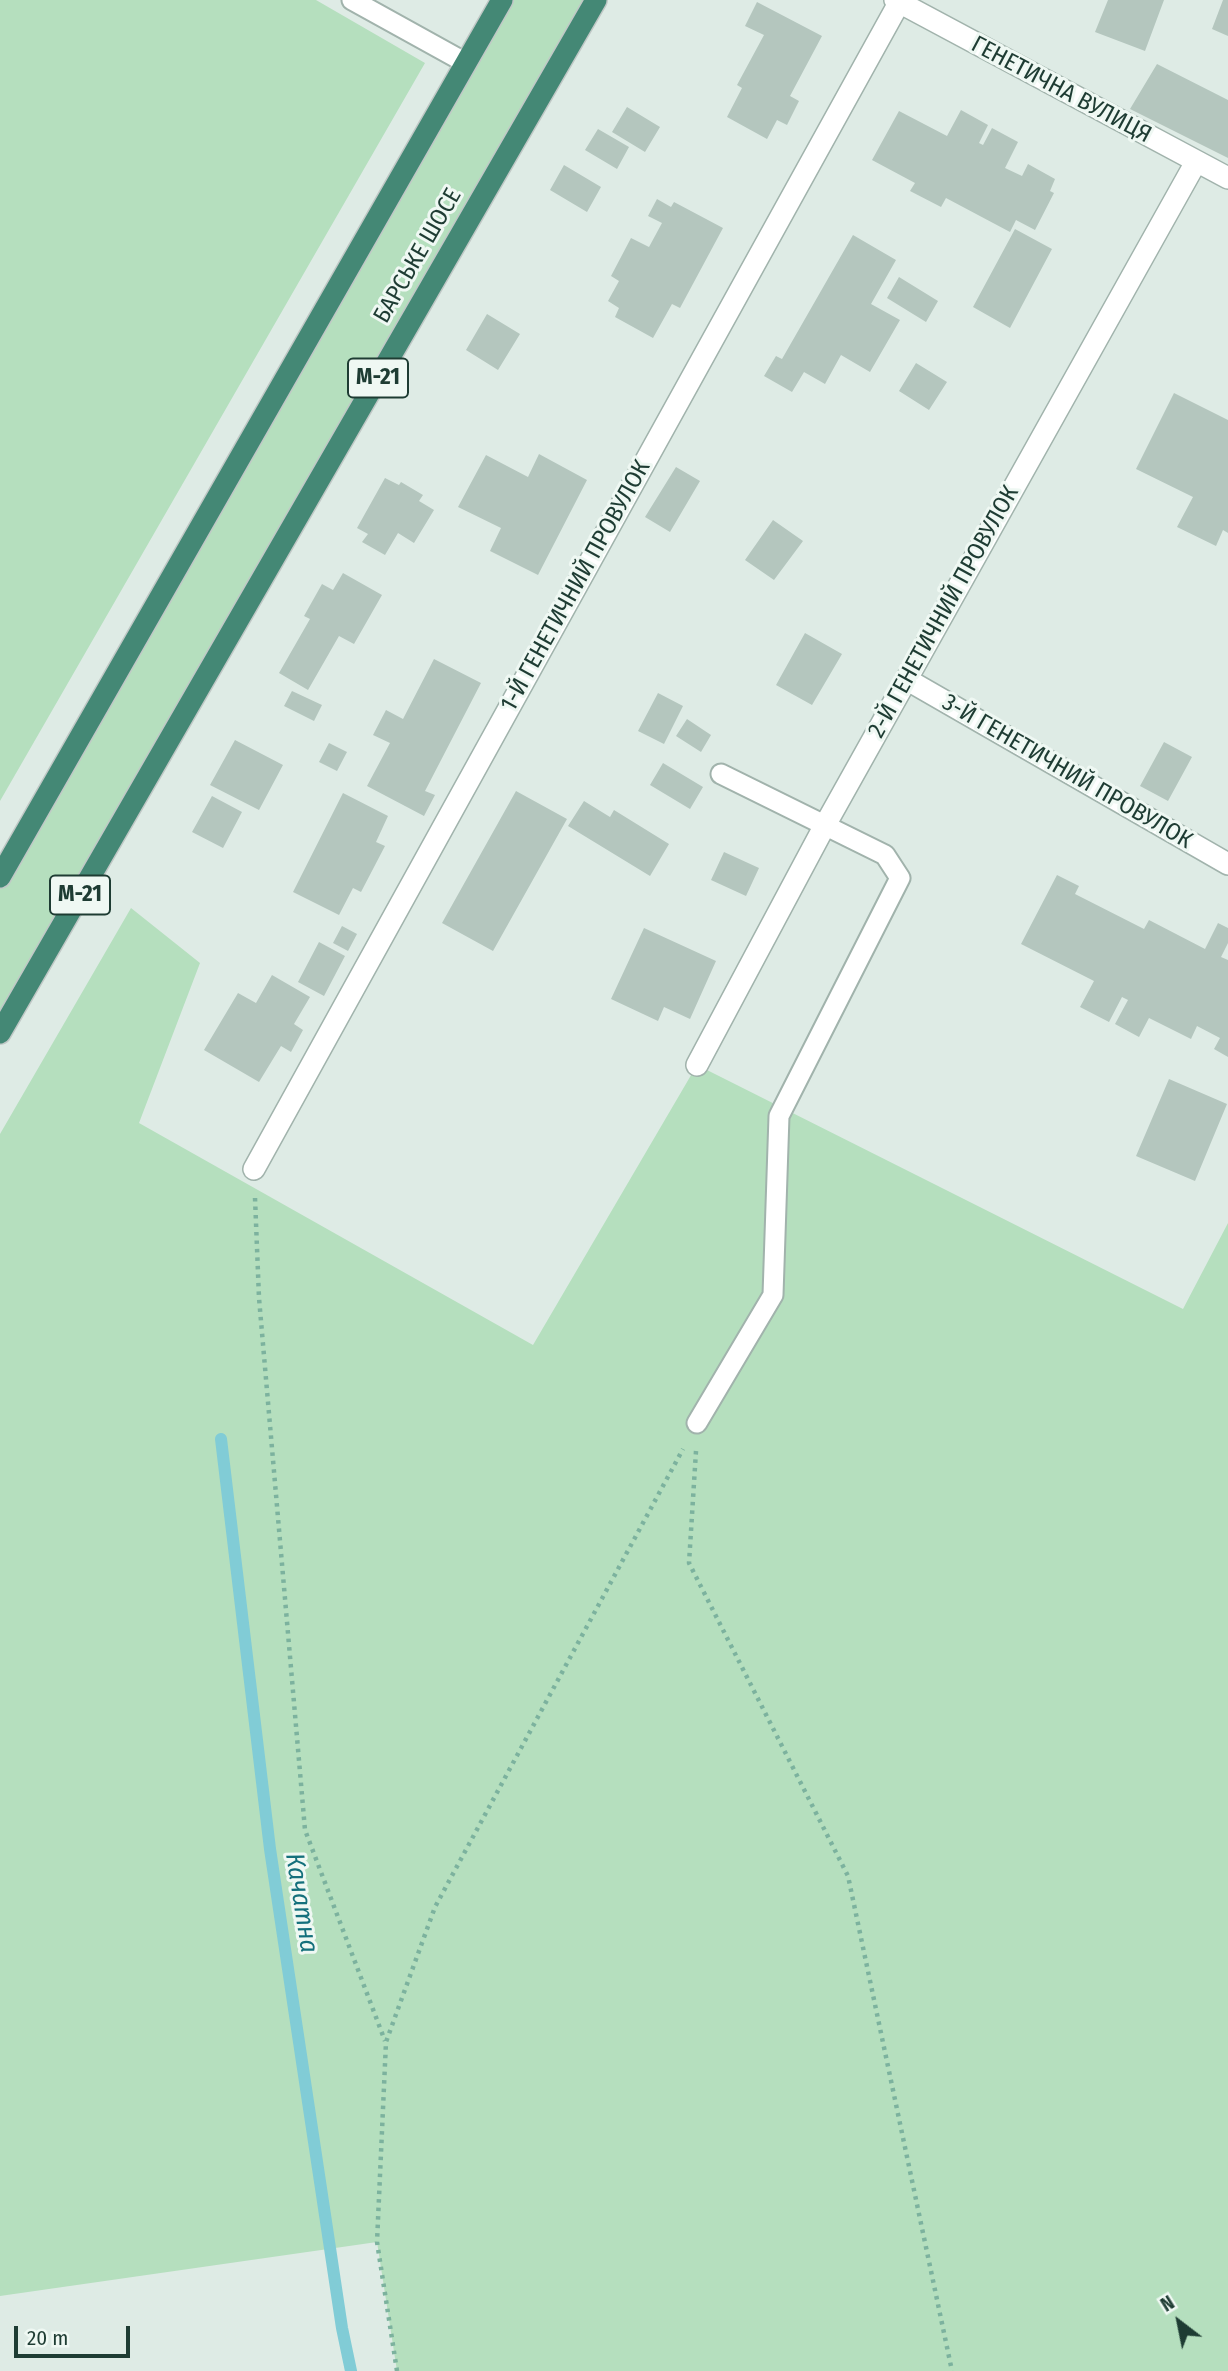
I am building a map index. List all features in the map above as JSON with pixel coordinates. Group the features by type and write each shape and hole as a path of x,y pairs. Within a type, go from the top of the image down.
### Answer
{"highway":[{"path":"0,877 502,0"},
{"name":"БАРСЬКЕ ШОСЕ","path":"0,1033 596,0"}],"street":[{"name":"ГЕНЕТИЧНА ВУЛИЦЯ","path":"897,1 1228,178"},
{"name":"1-Й ГЕНЕТИЧНИЙ ПРОВУЛОК","path":"254,1169 897,1"},
{"name":"2-Й ГЕНЕТИЧНИЙ ПРОВУЛОК","path":"697,1065 824,827 1196,162"},
{"name":"3-Й ГЕНЕТИЧНИЙ ПРОВУЛОК","path":"906,679 1228,864"}],"lane":[{"path":"352,0 466,63"},
{"path":"697,1423 773,1295 779,1116 900,878 885,855 721,774"}],"path":[{"path":"254,1169 259,1298 305,1830 386,2042"},
{"path":"397,2371 377,2242 386,2042 435,1907 697,1423"},
{"path":"697,1423 689,1563 849,1876 952,2371"}],"green space":[{"path":"0,0 316,0 425,63 0,801"},
{"path":"502,0 596,0 0,1033 0,877"},
{"path":"131,908 200,963 139,1123 533,1345 697,1065 1183,1309 1228,1223 1228,2371 397,2371 377,2242 0,2296 0,1134"}],"building":[{"path":"1108,0 1164,0 1145,51 1095,32"},
{"path":"1223,0 1228,0 1228,36 1212,29"},
{"path":"757,2 822,36 790,96 799,101 787,125 777,120 767,139 727,117 742,88 737,85 764,35 745,26"},
{"path":"1157,64 1228,100 1228,158 1130,109"},
{"path":"627,107 660,127 645,152 612,132"},
{"path":"961,110 988,125 979,143 983,145 992,128 1018,142 1005,168 1022,176 1028,164 1055,179 1050,191 1054,193 1035,230 1016,220 1010,232 946,198 941,207 910,191 915,183 872,160 899,111 947,136"},
{"path":"598,129 629,147 617,169 585,150"},
{"path":"564,165 601,187 587,212 550,190"},
{"path":"657,199 671,207 674,202 723,228 680,308 672,304 653,338 615,317 619,308 608,301 619,281 611,276 631,238 649,247 662,223 648,216"},
{"path":"1015,229 1052,249 1010,328 973,307"},
{"path":"853,235 896,260 871,304 900,320 870,372 841,355 825,384 804,372 792,392 764,376 776,356 782,359"},
{"path":"899,277 938,301 926,322 887,298"},
{"path":"487,314 520,334 498,370 466,350"},
{"path":"916,363 947,382 929,410 899,391"},
{"path":"1174,393 1228,420 1228,533 1223,530 1216,546 1177,527 1193,497 1136,469"},
{"path":"539,454 587,480 538,575 490,551 501,528 458,507 486,455 528,477"},
{"path":"676,467 700,481 670,532 645,517"},
{"path":"385,478 399,485 401,482 423,495 419,501 434,510 414,543 398,533 385,555 362,542 368,534 357,528"},
{"path":"773,520 803,541 774,580 745,560"},
{"path":"343,573 382,595 354,644 339,636 308,690 279,673 310,619 304,616 322,584 333,590"},
{"path":"805,633 842,654 812,705 776,685"},
{"path":"434,659 481,683 425,791 435,795 424,816 367,786 390,743 373,735 386,710 403,719"},
{"path":"292,691 322,705 314,721 284,706"},
{"path":"658,693 683,706 664,744 638,731"},
{"path":"687,719 711,735 701,752 676,736"},
{"path":"235,740 283,765 259,810 210,785"},
{"path":"1164,742 1192,757 1168,801 1140,786"},
{"path":"329,743 347,752 337,771 319,762"},
{"path":"663,763 703,787 690,809 650,785"},
{"path":"516,791 567,819 493,951 442,923"},
{"path":"343,793 388,816 376,842 385,846 361,892 353,888 339,915 293,892"},
{"path":"212,796 242,812 223,848 192,832"},
{"path":"584,801 610,817 614,810 669,844 650,876 568,826"},
{"path":"724,852 759,868 746,896 711,880"},
{"path":"1057,875 1079,886 1075,894 1144,929 1149,920 1205,949 1218,923 1228,928 1228,943 1221,957 1228,960 1228,1057 1214,1049 1220,1038 1197,1026 1191,1039 1149,1018 1139,1037 1115,1024 1128,1000 1122,997 1109,1022 1080,1007 1094,981 1021,944"},
{"path":"342,926 357,934 348,951 333,943"},
{"path":"644,928 716,961 690,1019 664,1007 658,1021 611,999"},
{"path":"319,942 345,956 324,996 298,982"},
{"path":"272,975 310,997 294,1024 303,1030 291,1052 281,1046 259,1082 204,1050 238,993 256,1003"},
{"path":"1169,1079 1227,1104 1195,1181 1136,1156"}],"waterway":[{"name":"Качатна","path":"221,1439 270,1849 342,2328 351,2371"}]}
